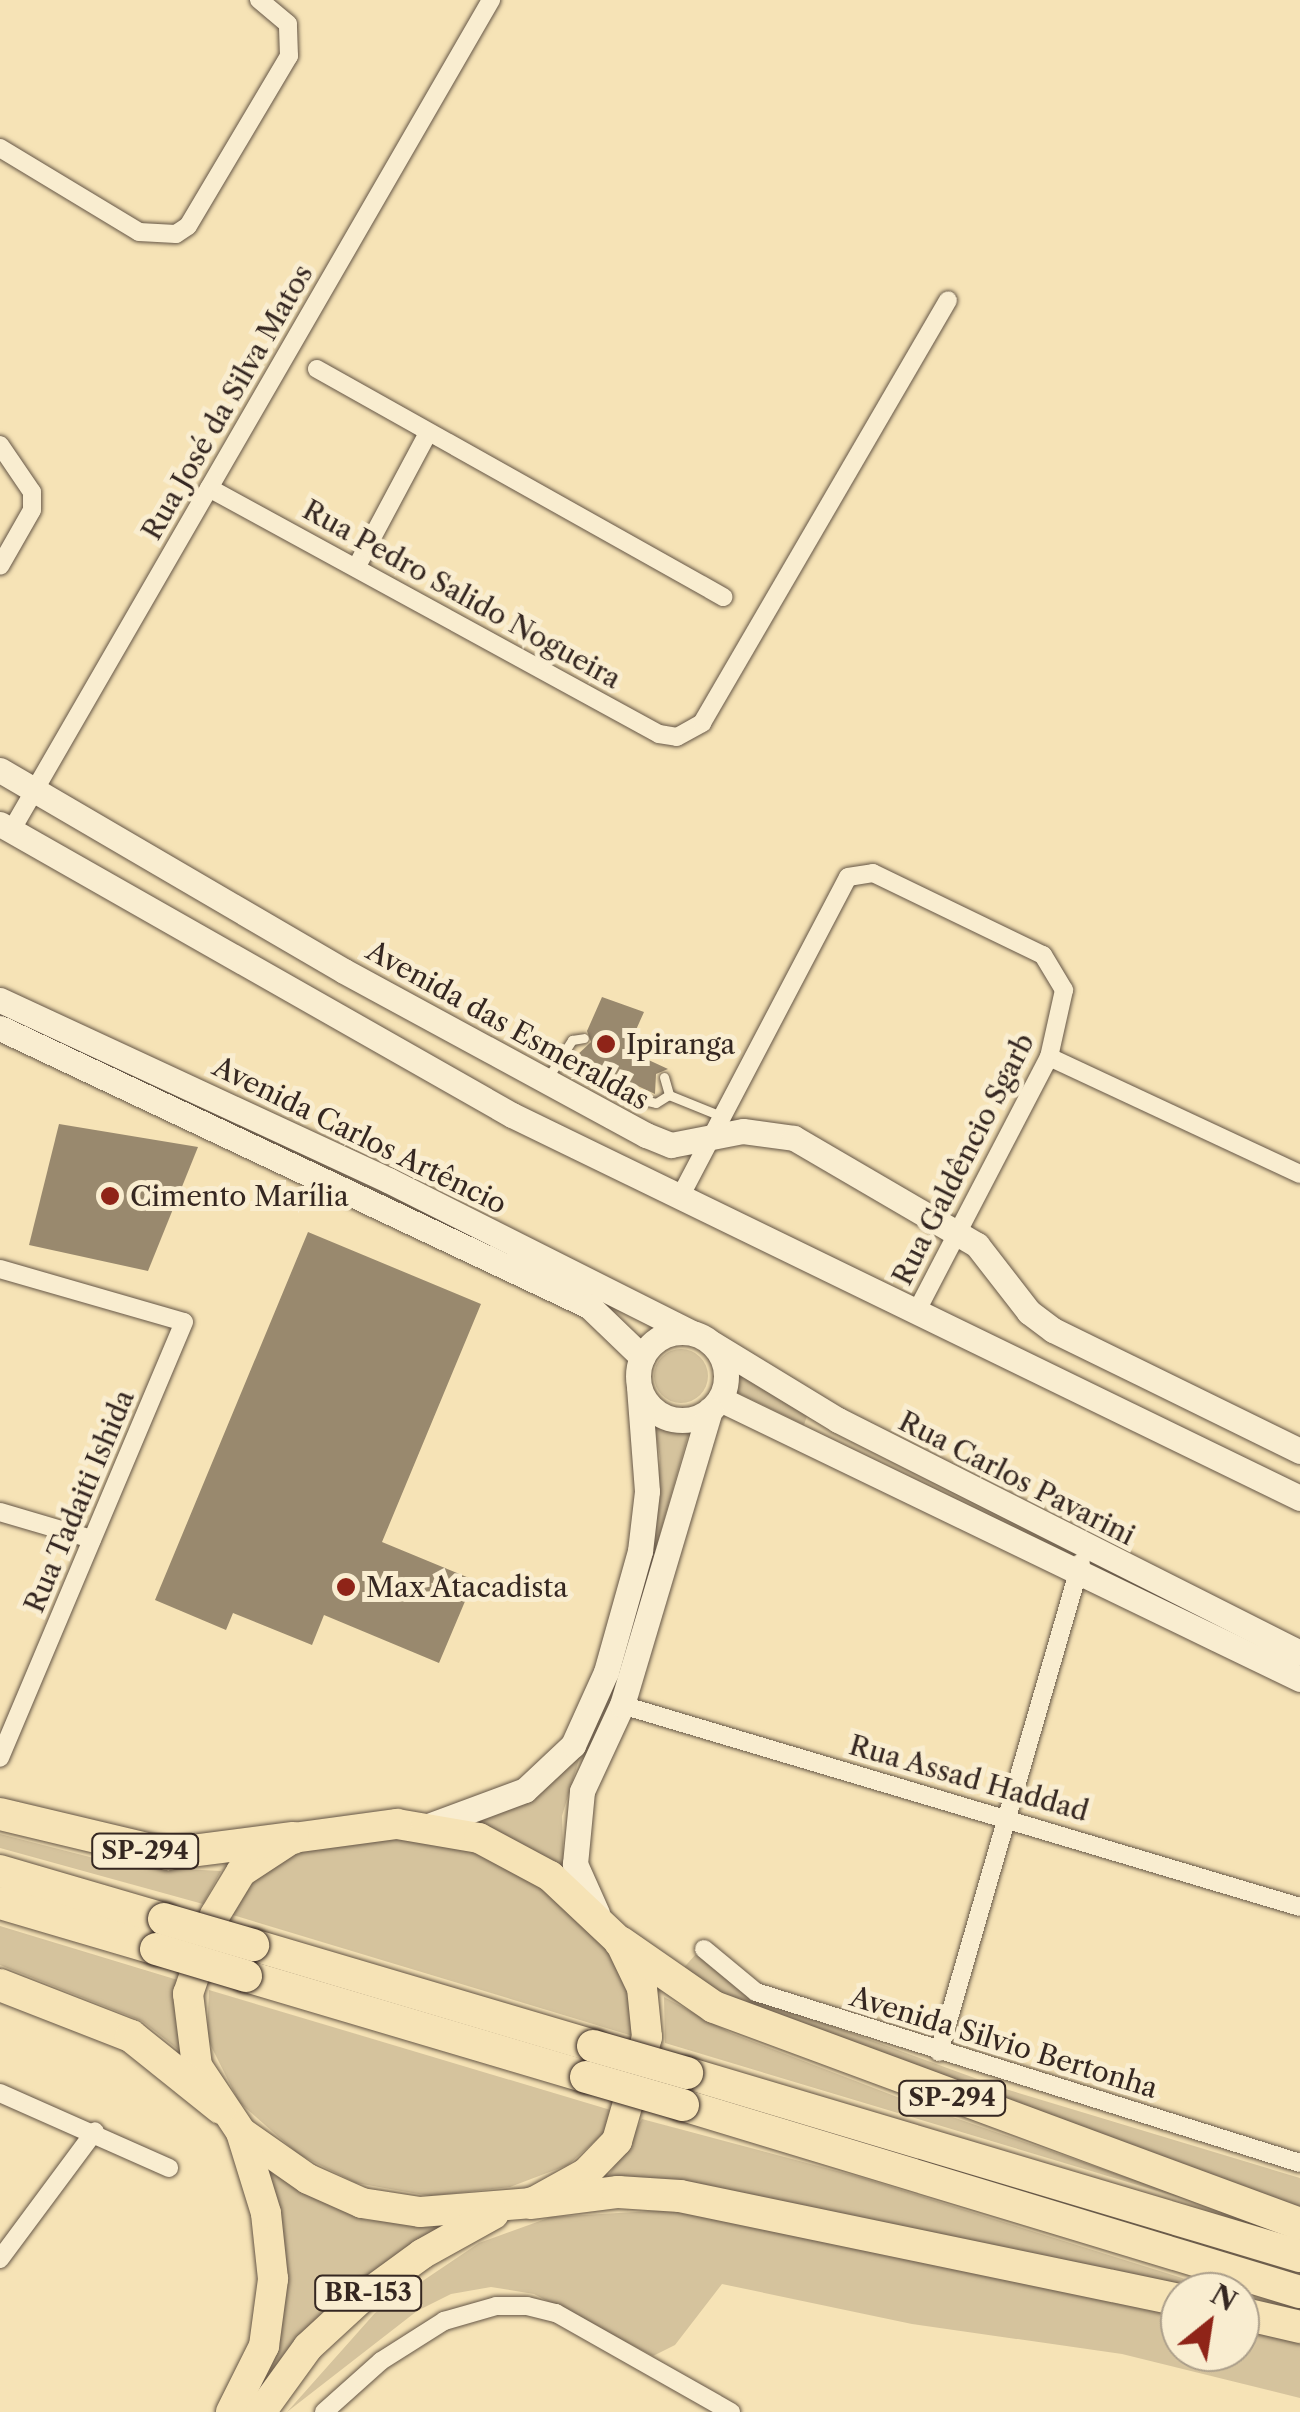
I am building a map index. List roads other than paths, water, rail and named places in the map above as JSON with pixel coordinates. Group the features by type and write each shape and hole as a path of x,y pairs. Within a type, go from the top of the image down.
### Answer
{"highway":[{"name":"SP-294","path":"0,1814 168,1854 294,1838"},
{"path":"294,1838 358,1826 431,1825 524,1860 610,1930 642,1988 646,2014 626,2121 594,2166 518,2205"},
{"name":"BR-153","path":"231,2412 264,2346 274,2279 266,2213 230,2120 190,2044 188,1994 226,1892 263,1854 294,1838"},
{"name":"SP-294","path":"0,1871 160,1934 249,1961 685,2089 1300,2256"},
{"name":"SP-294","path":"0,1904 160,1934"},
{"name":"SP-294","path":"610,1930 714,2008 1300,2224"},
{"path":"0,1986 130,2036 308,2179 362,2204 420,2212 618,2192 680,2196 1160,2296"},
{"name":"SP-294","path":"685,2089 1300,2292"},
{"name":"BR-153","path":"261,2412 308,2347 360,2300 422,2254 518,2205"},
{"path":"1260,2318 1300,2327"}],"main road":[{"name":"Avenida das Esmeraldas","path":"0,770 546,1082 671,1144 716,1126 794,1138 956,1231 1053,1330 1300,1451"},
{"path":"6,828 435,1073 916,1313 1299,1495"},
{"name":"Avenida Carlos Artêncio","path":"0,1000 405,1188 702,1338"},
{"name":"Avenida Carlos Artêncio","path":"0,1028 589,1306 642,1356"},
{"path":"431,1825 525,1790 573,1745 606,1672 640,1551 648,1491 640,1388 642,1356 662,1336 702,1338 726,1370 622,1705 590,1765 576,1817 575,1864 610,1930"},
{"name":"Rua Carlos Pavarini","path":"702,1338 838,1420 1300,1679"},
{"path":"640,1388 669,1418 715,1404"},
{"name":"Rua Carlos Pavarini","path":"715,1404 1300,1653"},
{"path":"824,1448 838,1420"}],"street":[{"path":"0,148 139,232 176,234 188,226 288,56 288,24 259,0"},
{"name":"Rua José da Silva Matos","path":"6,828 34,790 492,0"},
{"name":"Rua Pedro Salido Nogueira","path":"209,488 659,734 690,734 948,300"},
{"path":"317,370 723,597"},
{"path":"357,566 428,433"},
{"path":"0,445 32,492 32,510 0,566"},
{"name":"Rua Galdêncio Sgarb","path":"716,1126 848,877 873,873 1043,954 1058,970 1062,1013 1049,1057 916,1313"},
{"path":"1049,1057 1300,1174"},
{"path":"680,1196 716,1126"},
{"name":"Rua Tadaiti Ishida","path":"0,1268 184,1322 1,1758"},
{"path":"0,1512 92,1539"},
{"path":"938,2052 1082,1559"},
{"name":"Rua Assad Haddad","path":"622,1705 1300,1907"},
{"name":"Avenida Silvio Bertonha","path":"704,1948 756,1992 1300,2163"},
{"path":"0,2092 95,2131 169,2168"},
{"path":"0,2259 95,2131"},
{"path":"324,2412 381,2361 444,2321 496,2306 527,2306 556,2313 732,2412"}],"lane":[{"path":"546,1082 572,1040 584,1038"},
{"path":"560,1058 643,1100 656,1103 670,1095"},
{"path":"664,1077 670,1095 716,1126"}],"place":[{"name":"Ipiranga","path":"606,1044"},
{"name":"Cimento Marília","path":"110,1196"},
{"name":"Max Atacadista","path":"346,1587"}]}
